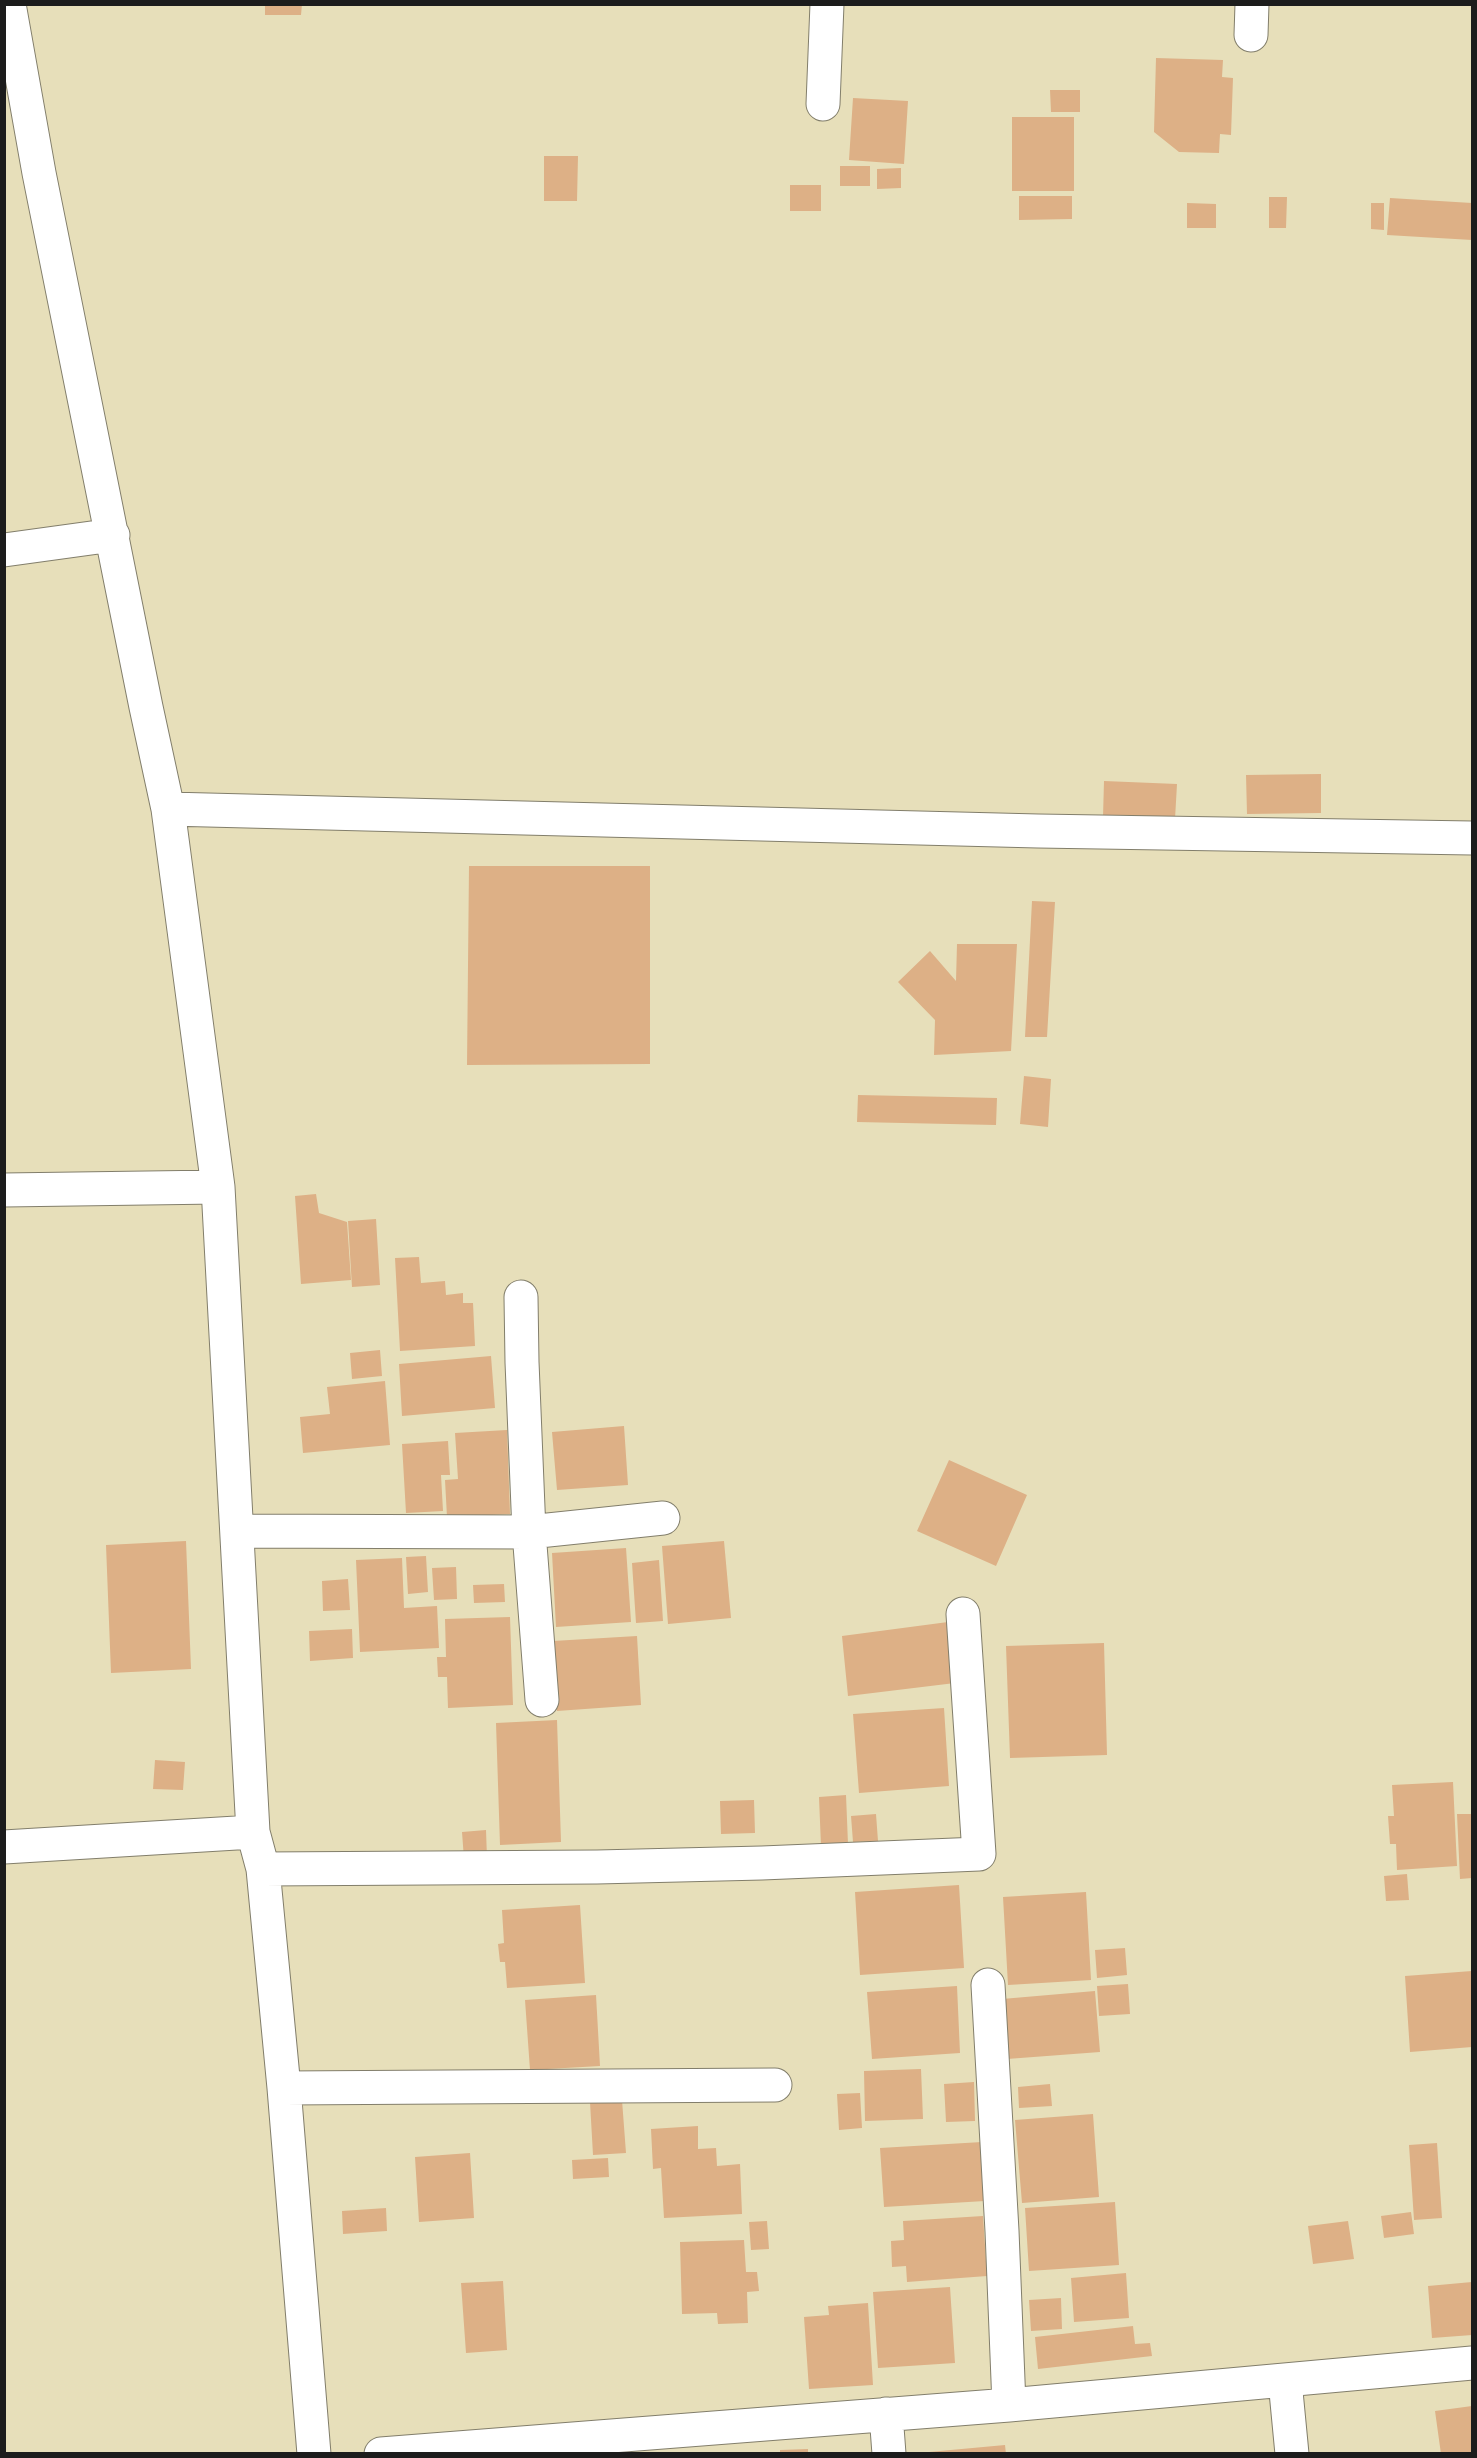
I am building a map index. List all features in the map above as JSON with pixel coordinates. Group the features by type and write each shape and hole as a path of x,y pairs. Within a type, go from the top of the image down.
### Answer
{"street":[{"path":"9,4 39,173 168,808 218,1187 253,1832 263,1869 284,2088 314,2454"},
{"path":"823,104 826,4"},
{"path":"4,550 113,535"},
{"path":"168,808 1038,831 1473,838"},
{"path":"4,1190 218,1187"},
{"path":"521,1297 529,1532 542,1700"},
{"path":"237,1531 529,1532 663,1518"},
{"path":"263,1869 632,1866 979,1854 963,1614"},
{"path":"4,1847 253,1832"},
{"path":"988,1985 1009,2405"},
{"path":"284,2088 776,2085"},
{"path":"381,2454 1009,2405 1473,2363"},
{"path":"1285,2381 1292,2454"},
{"path":"886,2414 889,2454"}],"building":[{"path":"265,4 302,4 301,15 265,15"},
{"path":"1156,58 1223,60 1222,77 1233,78 1231,135 1220,134 1219,153 1179,152 1154,132"},
{"path":"1050,90 1080,90 1080,112 1051,112"},
{"path":"853,98 908,101 904,164 849,160"},
{"path":"1012,117 1074,117 1074,191 1012,191"},
{"path":"544,156 578,156 577,201 544,201"},
{"path":"840,166 870,166 870,186 840,186"},
{"path":"901,168 901,188 877,189 877,169"},
{"path":"790,185 821,185 821,211 790,211"},
{"path":"1019,196 1072,196 1072,219 1019,220"},
{"path":"1269,197 1287,197 1286,228 1269,228"},
{"path":"1390,198 1472,203 1472,240 1387,235"},
{"path":"1187,203 1216,204 1216,228 1187,228"},
{"path":"1371,203 1384,203 1384,230 1371,229"},
{"path":"1321,774 1321,813 1247,814 1246,775"},
{"path":"1104,781 1177,784 1175,819 1103,817"},
{"path":"469,866 650,866 650,1064 467,1065"},
{"path":"1032,901 1055,902 1047,1037 1025,1037"},
{"path":"957,944 1017,944 1011,1051 934,1055 935,1020 898,982 930,951 956,981"},
{"path":"1024,1076 1051,1079 1048,1127 1020,1124"},
{"path":"858,1095 997,1098 996,1125 857,1122"},
{"path":"316,1194 319,1213 347,1222 351,1280 301,1284 295,1196"},
{"path":"376,1219 380,1285 352,1287 348,1221"},
{"path":"419,1257 421,1283 445,1281 446,1295 463,1293 463,1303 473,1303 475,1346 400,1351 395,1258"},
{"path":"380,1350 382,1376 352,1379 350,1353"},
{"path":"491,1356 495,1408 402,1416 399,1364"},
{"path":"385,1381 390,1445 303,1453 300,1417 330,1414 327,1387"},
{"path":"624,1426 628,1485 557,1490 552,1432"},
{"path":"507,1430 510,1514 447,1517 445,1480 458,1479 455,1433"},
{"path":"448,1441 450,1475 441,1475 443,1511 406,1513 402,1444"},
{"path":"949,1460 1027,1495 996,1566 917,1531"},
{"path":"186,1541 191,1669 111,1673 106,1545"},
{"path":"724,1541 731,1618 668,1624 662,1546"},
{"path":"626,1548 631,1622 556,1627 552,1553"},
{"path":"426,1556 428,1592 408,1594 406,1557"},
{"path":"402,1558 404,1608 437,1606 439,1648 360,1652 356,1560"},
{"path":"659,1560 663,1621 636,1623 632,1563"},
{"path":"456,1567 457,1599 434,1600 432,1568"},
{"path":"348,1579 350,1610 323,1611 322,1581"},
{"path":"504,1584 505,1602 474,1603 473,1585"},
{"path":"510,1617 513,1705 448,1708 447,1677 438,1677 437,1657 446,1657 445,1619"},
{"path":"948,1622 955,1683 848,1696 842,1636"},
{"path":"352,1629 353,1658 310,1661 309,1631"},
{"path":"637,1636 641,1705 557,1711 553,1641"},
{"path":"1104,1643 1107,1755 1010,1758 1006,1646"},
{"path":"944,1708 949,1786 859,1793 853,1714"},
{"path":"557,1720 561,1842 500,1845 496,1723"},
{"path":"155,1760 185,1762 183,1790 153,1789"},
{"path":"1453,1782 1457,1866 1397,1870 1396,1844 1390,1844 1388,1816 1394,1816 1392,1785"},
{"path":"846,1795 848,1844 821,1846 819,1797"},
{"path":"754,1800 755,1833 721,1834 720,1801"},
{"path":"876,1814 878,1841 853,1842 851,1816"},
{"path":"1457,1814 1472,1814 1472,1878 1460,1879"},
{"path":"486,1830 487,1858 464,1859 462,1832"},
{"path":"1407,1874 1409,1900 1386,1901 1384,1876"},
{"path":"959,1885 964,1968 860,1975 855,1892"},
{"path":"1086,1892 1091,1980 1008,1985 1003,1897"},
{"path":"580,1905 585,1983 507,1988 505,1962 500,1962 498,1944 504,1943 502,1910"},
{"path":"1125,1948 1127,1975 1097,1978 1095,1950"},
{"path":"1472,1971 1472,2047 1410,2052 1405,1976"},
{"path":"1128,1984 1130,2014 1099,2016 1097,1986"},
{"path":"957,1986 960,2053 872,2059 867,1992"},
{"path":"1095,1991 1100,2052 1007,2059 1002,1999"},
{"path":"596,1995 600,2066 530,2070 525,2000"},
{"path":"921,2069 923,2119 865,2121 864,2071"},
{"path":"974,2082 975,2121 946,2122 944,2084"},
{"path":"1050,2084 1052,2106 1019,2108 1018,2087"},
{"path":"860,2093 862,2128 839,2130 837,2094"},
{"path":"622,2100 626,2153 593,2155 590,2102"},
{"path":"1093,2114 1099,2197 1022,2203 1015,2120"},
{"path":"698,2126 698,2149 716,2148 717,2166 740,2164 742,2214 664,2218 661,2168 653,2169 651,2129"},
{"path":"982,2142 985,2201 884,2207 880,2148"},
{"path":"1437,2143 1442,2218 1414,2220 1409,2145"},
{"path":"470,2153 474,2218 419,2222 415,2157"},
{"path":"608,2158 609,2177 573,2179 572,2160"},
{"path":"1115,2202 1119,2265 1029,2271 1025,2208"},
{"path":"386,2208 387,2231 343,2234 342,2211"},
{"path":"1411,2212 1414,2234 1384,2238 1381,2216"},
{"path":"983,2216 987,2276 907,2282 906,2266 892,2267 891,2241 904,2240 903,2221"},
{"path":"767,2221 769,2249 751,2250 749,2222"},
{"path":"1348,2221 1354,2259 1313,2264 1308,2226"},
{"path":"744,2240 746,2272 757,2272 759,2291 747,2292 748,2323 718,2324 717,2313 682,2314 680,2242"},
{"path":"1126,2273 1129,2318 1074,2322 1071,2278"},
{"path":"503,2281 507,2350 466,2353 461,2283"},
{"path":"1472,2282 1472,2335 1432,2338 1428,2286"},
{"path":"950,2287 955,2363 878,2368 873,2292"},
{"path":"1061,2298 1062,2329 1031,2331 1029,2300"},
{"path":"868,2303 873,2385 809,2389 804,2317 829,2315 828,2306"},
{"path":"1133,2326 1135,2344 1150,2343 1152,2356 1038,2369 1035,2337"},
{"path":"1472,2406 1472,2454 1441,2454 1435,2411"},
{"path":"1005,2445 1006,2454 929,2454 929,2452"},
{"path":"808,2449 808,2454 780,2454 780,2450"}]}
